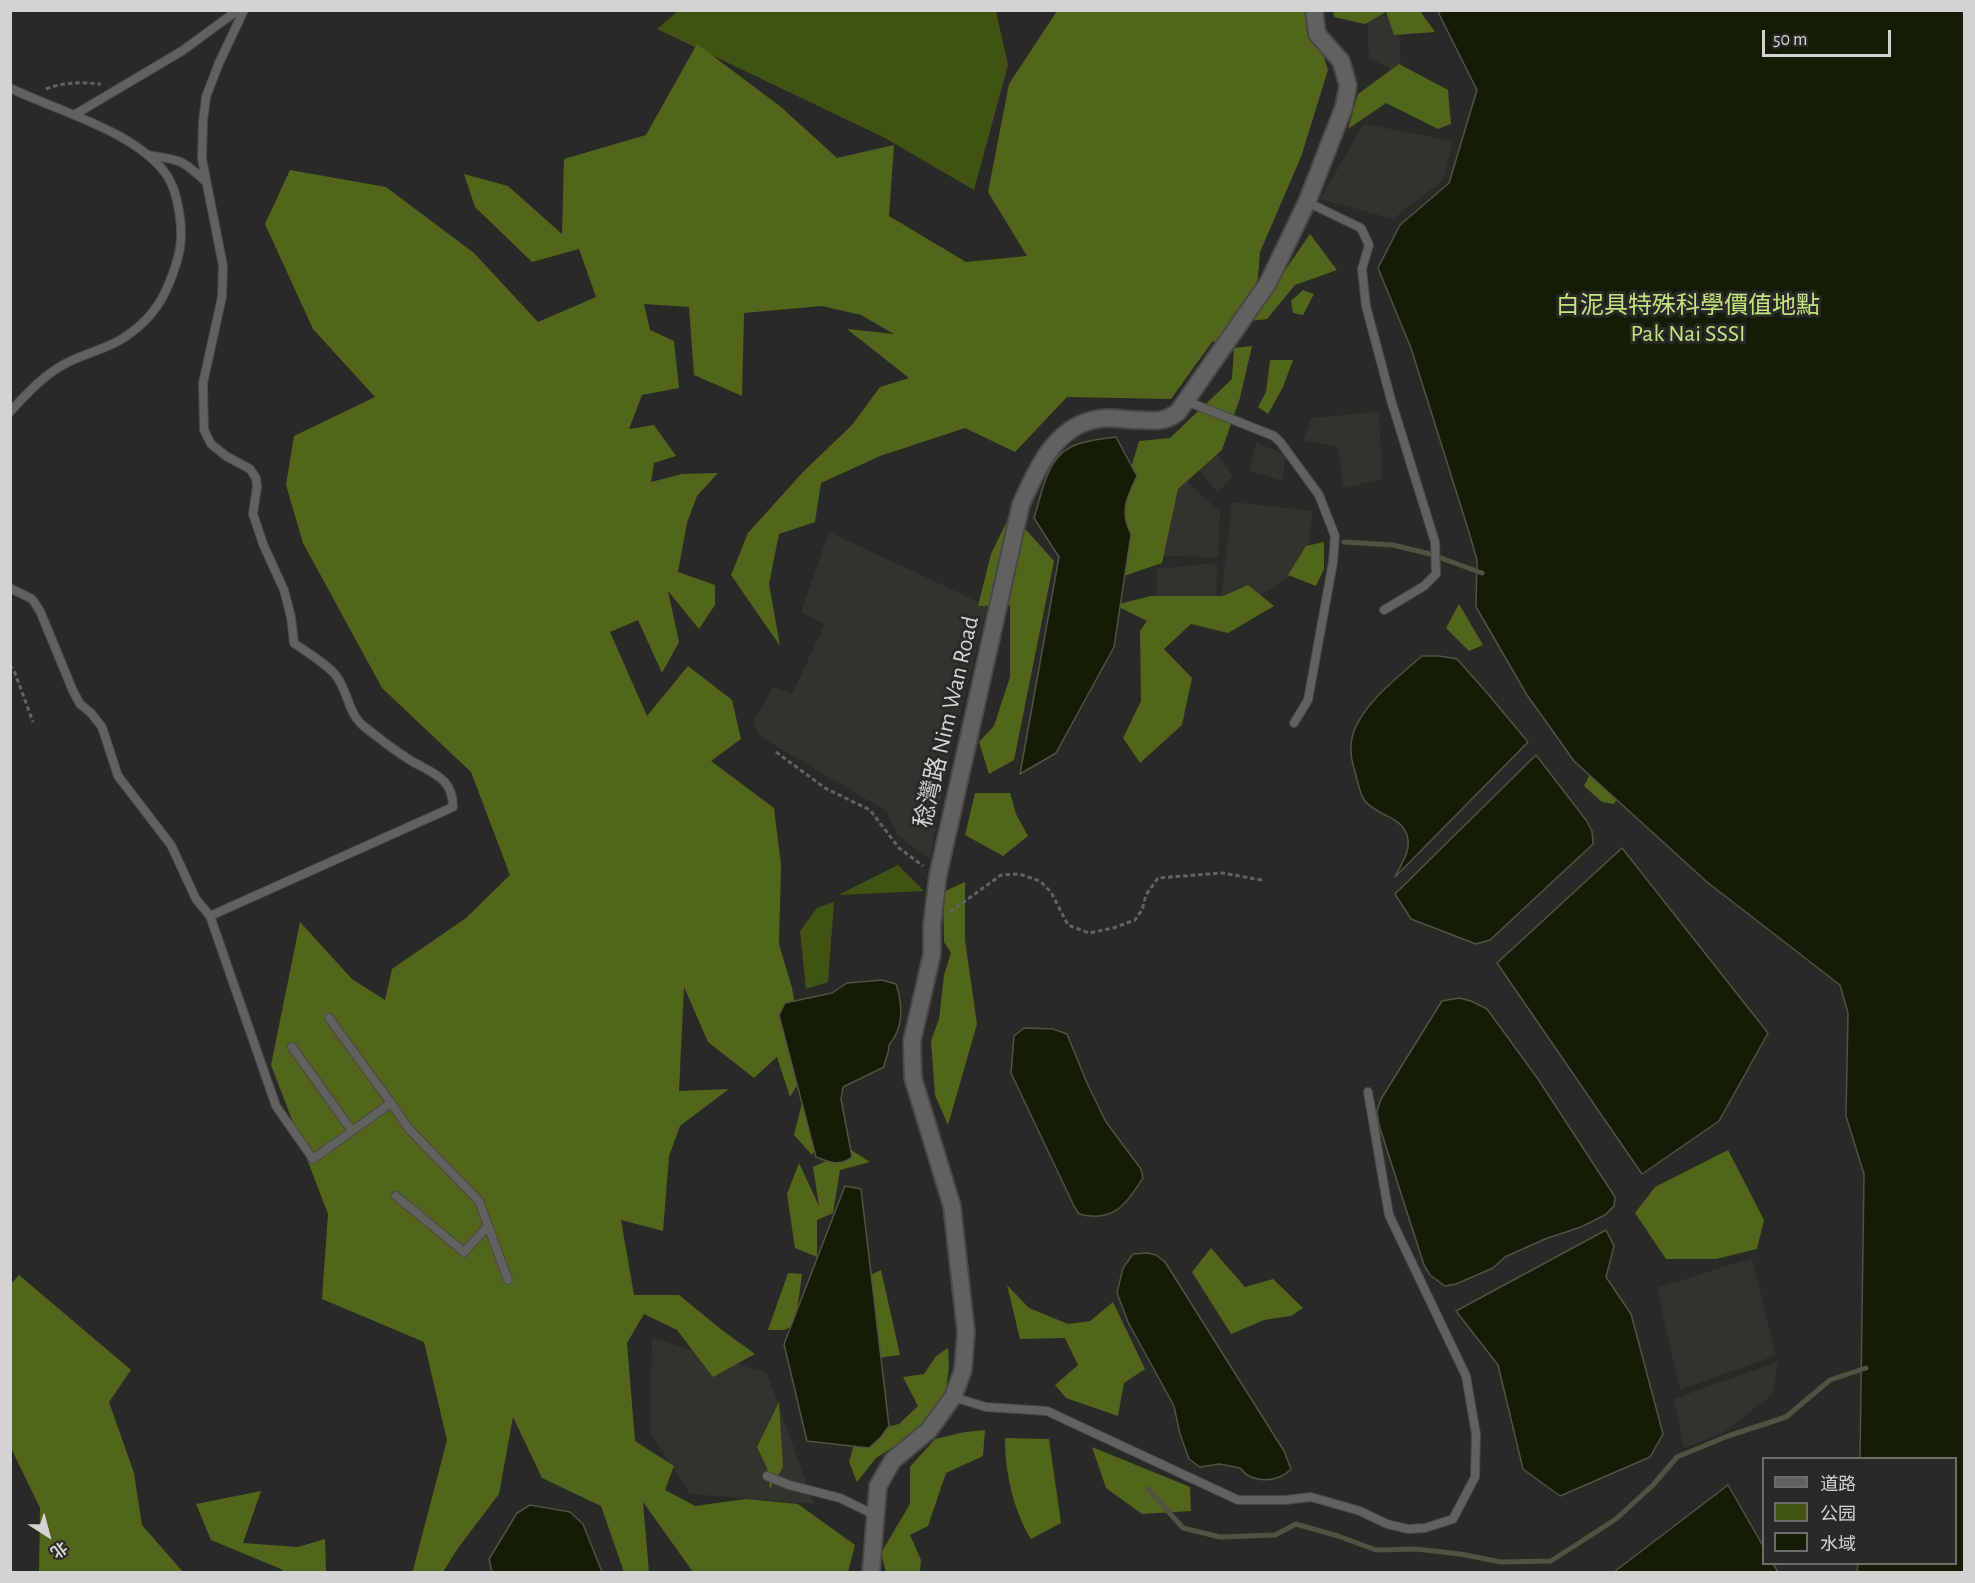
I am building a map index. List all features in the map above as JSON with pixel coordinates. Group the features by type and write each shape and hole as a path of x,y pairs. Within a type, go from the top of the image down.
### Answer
{"street":[{"name":"稔灣路 Nim Wan Road","path":"871,1572 878,1486 893,1460 929,1430 953,1396 963,1370 966,1332 952,1206 913,1078 912,1041 932,954 932,925 938,875 1021,504 1041,461 1054,443 1080,423 1106,418 1153,421 1170,419 1178,412 1268,283 1306,202 1344,106 1348,85 1341,61 1317,33 1314,10"}],"lane":[{"path":"74,115 182,51 238,10"},
{"path":"210,916 453,807 453,795 445,783 432,770 410,761 359,723 352,714 342,684 335,674 294,643 291,617 284,590 263,544 254,514 256,478 250,469 226,456 211,444 204,430 203,383 222,297 223,266 202,159 206,97 244,10"},
{"path":"10,88 99,124 148,155 167,176 176,195 181,222 180,252 170,284 160,303 144,322 126,337 62,365 10,412"},
{"path":"148,155 187,163 206,182"},
{"path":"1306,202 1361,228 1369,245 1362,269 1366,306 1391,400 1435,542 1436,574 1424,586 1384,610"},
{"path":"1186,401 1274,436 1319,495 1335,536 1333,562 1308,700 1294,723"},
{"path":"10,588 32,599 40,611 80,704 102,727 118,776 171,845 196,899 210,916 276,1106 314,1159 391,1103"},
{"path":"329,1018 409,1129 478,1201 508,1280"},
{"path":"292,1047 352,1131"},
{"path":"953,1396 986,1407 1047,1411 1238,1500 1285,1500 1294,1497 1311,1497 1360,1511 1387,1524 1408,1529 1425,1528 1453,1519 1475,1477 1476,1434 1466,1376 1389,1215 1368,1092"},
{"path":"396,1196 464,1252 488,1226"},
{"path":"767,1476 789,1485 840,1498 875,1515"}],"path":[{"path":"28,97 60,84 83,82 124,85"},
{"path":"10,665 33,722"},
{"path":"776,752 825,788 870,810 899,848 913,861 938,875"},
{"path":"932,925 1001,875 1020,874 1040,881 1051,892 1068,925 1089,933 1135,920 1142,910 1146,895 1158,879 1164,877 1222,873 1262,880"}],"shaded area":[{"path":"1367,13 1399,18 1401,74 1369,58"},
{"path":"1364,124 1453,141 1443,180 1393,219 1320,199"},
{"path":"1379,412 1382,479 1343,488 1338,447 1303,440 1311,418"},
{"path":"1256,443 1285,455 1283,481 1250,471"},
{"path":"1210,444 1233,477 1217,492 1190,459"},
{"path":"1182,477 1220,512 1218,557 1152,556"},
{"path":"1232,502 1313,511 1307,552 1298,569 1274,587 1251,599 1220,608"},
{"path":"829,532 987,606 946,769 930,859 897,835 886,811 760,736 753,722 773,687 792,694 825,624 801,612"},
{"path":"1217,563 1216,602 1157,602 1157,569"},
{"path":"1752,1258 1776,1355 1680,1390 1657,1288"},
{"path":"652,1338 767,1373 814,1504 690,1494 650,1432"},
{"path":"1778,1362 1773,1394 1723,1433 1684,1448 1674,1399"}],"green space":[{"path":"678,11 996,11 1008,65 974,190 885,138 657,29"},
{"path":"1057,11 1310,11 1328,70 1301,157 1260,252 1258,278 1235,338 1212,342 1171,399 1067,397 1015,452 965,428 880,456 821,483 815,522 779,534 769,584 780,646 731,575 748,533 803,472 852,425 880,387 909,378 847,329 894,334 861,315 822,306 744,313 742,396 694,375 689,307 644,304 650,330 674,341 679,388 642,395 629,429 654,425 676,456 654,463 651,482 682,474 718,473 697,496 687,523 678,572 715,585 715,605 699,629 668,591 679,642 662,673 638,620 610,632 647,716 688,666 732,700 741,739 711,761 774,808 781,865 779,944 792,988 806,1070 790,1097 777,1057 754,1078 708,1042 684,987 679,1091 729,1089 680,1126 669,1156 663,1231 621,1220 634,1295 679,1295 755,1354 713,1377 677,1330 644,1314 627,1343 635,1441 674,1466 665,1490 695,1506 746,1499 798,1504 855,1545 848,1572 693,1572 643,1502 649,1572 624,1572 601,1506 542,1478 513,1417 499,1494 458,1548 443,1572 410,1572 413,1570 447,1440 424,1342 322,1299 328,1214 271,1065 300,922 352,979 385,1000 392,969 466,918 510,875 471,772 382,688 303,543 286,485 294,436 375,397 313,329 265,224 290,170 386,187 474,253 538,322 596,297 579,249 532,262 475,207 464,174 508,186 562,234 564,159 646,135 697,44 781,107 837,158 894,145 889,216 966,262 1027,256 988,192 1009,84"},
{"path":"1333,11 1420,11 1435,32 1394,35 1386,12 1365,24 1334,17"},
{"path":"1399,64 1448,90 1451,124 1438,129 1386,103 1348,129 1358,94"},
{"path":"1310,234 1337,270 1295,285 1267,319 1250,321"},
{"path":"1303,290 1314,294 1303,315 1293,313 1291,301"},
{"path":"1252,346 1240,398 1222,450 1178,489 1162,563 1118,578 1114,525 1139,441 1170,438 1232,379 1234,348"},
{"path":"1270,360 1293,360 1283,387 1268,414 1258,407 1266,392"},
{"path":"1011,513 1054,561 1014,760 989,774 979,742 994,726 1010,677 1010,605 978,606 991,554"},
{"path":"1324,542 1324,569 1316,586 1288,575 1306,546"},
{"path":"1248,585 1274,606 1228,633 1191,624 1164,649 1192,678 1182,725 1140,763 1123,738 1141,701 1140,631 1147,621 1115,605 1151,596 1223,596"},
{"path":"1459,604 1483,645 1469,651 1446,628"},
{"path":"1594,767 1619,795 1614,804 1602,802 1584,786"},
{"path":"975,793 1010,793 1016,814 1028,836 1003,856 965,835"},
{"path":"898,865 924,891 838,895"},
{"path":"965,882 965,940 977,1024 948,1125 935,1095 931,1041 939,1019 944,975 951,953 944,942 943,892"},
{"path":"834,902 828,982 806,989 800,931 817,908"},
{"path":"803,1099 833,1113 812,1155 794,1135"},
{"path":"851,1150 870,1162 840,1170 833,1213 817,1220 817,1257 795,1248 787,1194 799,1163 819,1206 813,1167"},
{"path":"1728,1150 1764,1220 1757,1249 1716,1259 1666,1259 1635,1213 1655,1187"},
{"path":"1211,1248 1245,1287 1273,1279 1303,1308 1291,1316 1264,1320 1231,1334 1192,1272"},
{"path":"881,1270 900,1355 877,1358 868,1276"},
{"path":"788,1273 802,1274 795,1325 784,1330 768,1330"},
{"path":"19,1275 131,1370 109,1402 134,1473 142,1525 183,1572 39,1572 40,1508 11,1448 11,1284"},
{"path":"1007,1285 1029,1308 1068,1324 1090,1321 1113,1302 1145,1369 1124,1383 1118,1416 1066,1398 1055,1385 1078,1365 1065,1338 1020,1339"},
{"path":"948,1348 949,1366 943,1415 876,1458 857,1482 849,1462 857,1434 899,1424 918,1406 903,1377 924,1374 936,1356"},
{"path":"779,1402 783,1467 770,1489 767,1468 757,1447"},
{"path":"985,1430 983,1456 946,1473 928,1526 910,1535 921,1560 920,1572 886,1572 881,1553 910,1504 910,1467 935,1439"},
{"path":"1005,1438 1049,1439 1061,1523 1031,1539 1019,1516 1011,1490"},
{"path":"1092,1447 1190,1487 1191,1511 1142,1514 1106,1488"},
{"path":"261,1491 243,1543 298,1547 325,1539 326,1572 284,1572 211,1540 196,1504"}],"water":[{"name":"白泥具特殊科學價值地點 Pak Nai SSSI","path":"1440,11 1964,11 1964,1572 1857,1572 1858,1565 1957,1565 1957,1457 1860,1457 1864,1174 1846,1116 1848,1013 1840,985 1707,882 1574,761 1527,695 1476,607 1477,560 1411,348 1378,268 1400,225 1449,183 1477,90 1439,14"},
{"path":"1116,437 1137,476 1130,491 1125,512 1125,519 1131,534 1114,647 1056,753 1020,774 1059,557 1034,518 1043,485 1052,465 1067,449 1078,444"},
{"path":"1422,656 1457,659 1528,742 1395,877 1407,851 1407,835 1400,824 1370,806 1363,798 1353,764 1351,744 1354,731 1368,707"},
{"path":"1536,755 1586,820 1592,831 1593,844 1490,940 1476,944 1411,919 1395,894"},
{"path":"1622,848 1768,1033 1719,1121 1642,1174 1497,963"},
{"path":"882,980 896,984 901,1008 900,1023 889,1045 884,1067 843,1087 841,1099 852,1157 838,1163 825,1161 816,1157 779,1015 785,1003 832,993 847,983"},
{"path":"1459,998 1487,1009 1538,1079 1615,1197 1614,1206 1605,1215 1505,1257 1493,1268 1456,1284 1445,1286 1430,1275 1424,1265 1379,1125 1377,1111 1381,1099 1442,1001"},
{"path":"1024,1028 1053,1029 1067,1034 1106,1122 1141,1169 1143,1178 1137,1188 1124,1204 1110,1214 1091,1216 1079,1214 1011,1073 1014,1036"},
{"path":"845,1186 861,1189 889,1426 869,1448 807,1441 784,1344"},
{"path":"1606,1230 1614,1246 1606,1277 1631,1314 1663,1434 1650,1457 1560,1496 1523,1469 1498,1365 1456,1311"},
{"path":"1133,1254 1156,1255 1165,1262 1284,1451 1291,1469 1286,1474 1272,1479 1258,1479 1251,1477 1240,1468 1219,1464 1200,1467 1189,1459 1180,1434 1174,1406 1128,1322 1117,1293 1123,1268"},
{"path":"1728,1485 1762,1544 1762,1565 1774,1565 1778,1572 1614,1572"},
{"path":"530,1505 570,1512 583,1524 602,1572 492,1572 489,1559 517,1513"}],"waterway":[{"path":"1344,542 1393,545 1430,554 1482,573"},
{"path":"1148,1489 1183,1528 1220,1537 1275,1535 1296,1524 1376,1550 1416,1549 1501,1562 1551,1561 1616,1519 1653,1485 1677,1457 1728,1436 1786,1417 1830,1380 1866,1368"}]}
